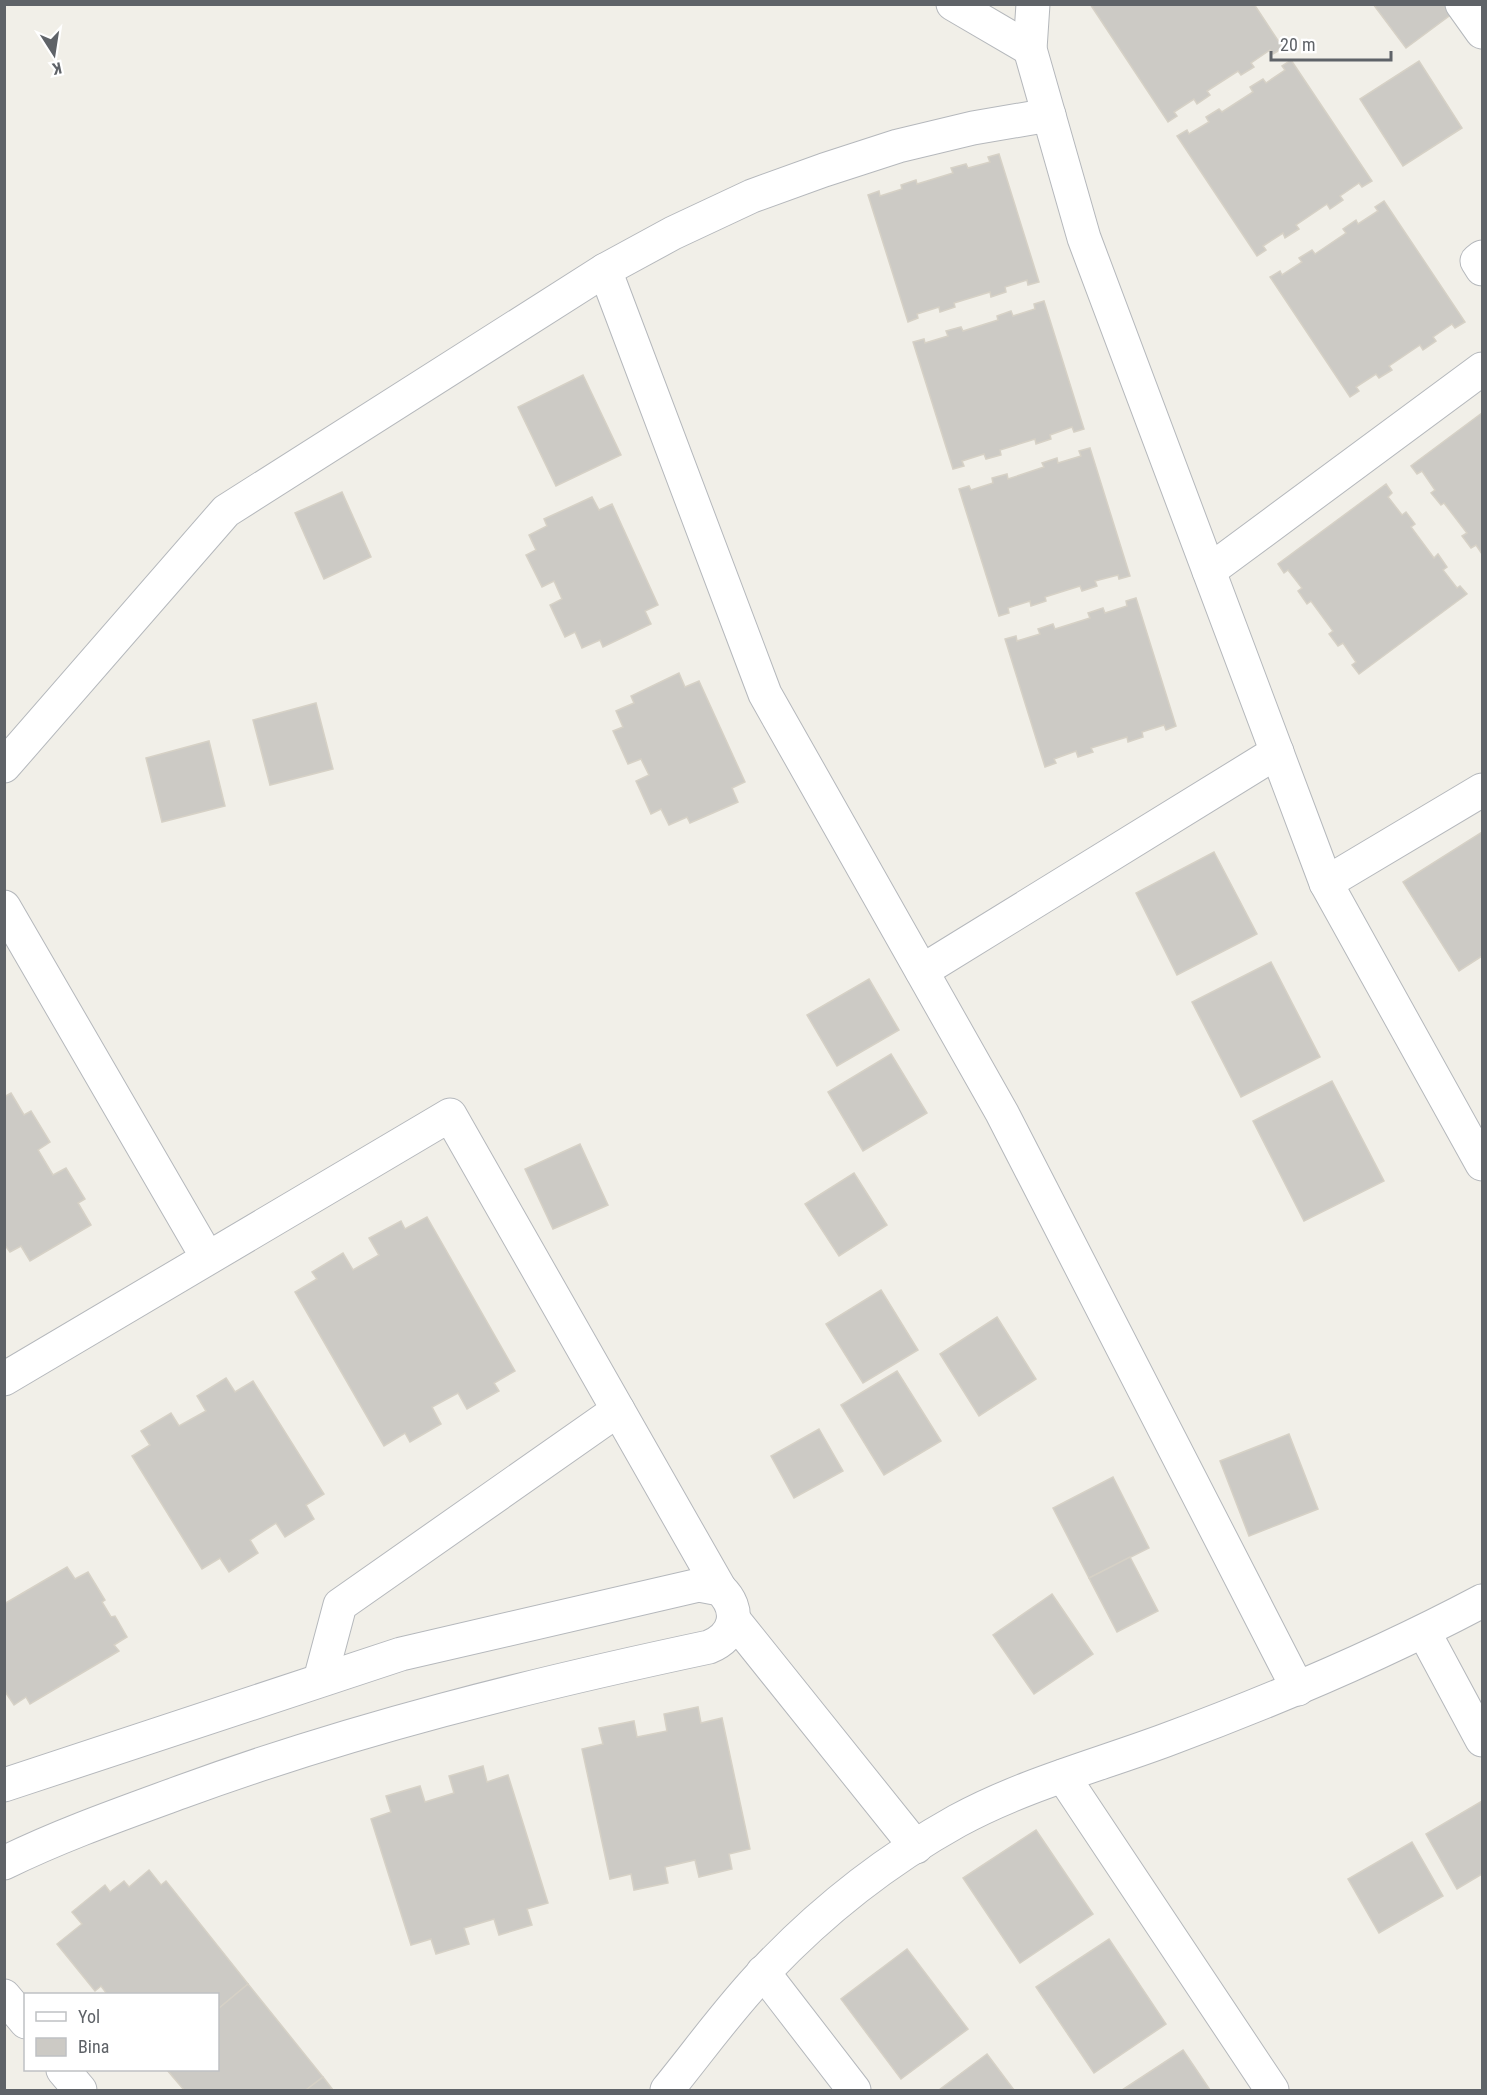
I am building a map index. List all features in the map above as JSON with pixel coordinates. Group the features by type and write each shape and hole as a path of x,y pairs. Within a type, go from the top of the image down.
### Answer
{"street":[{"path":"953,4 1030,49"},
{"path":"1033,4 1030,49 1084,238 1326,883 1482,1164"},
{"path":"1462,4 1482,32"},
{"path":"4,766 226,511 605,270 673,233 742,201 824,170 898,146 973,128 1049,115"},
{"path":"1482,257 1477,261 1482,269"},
{"path":"605,270 765,694 1002,1113 1298,1689"},
{"path":"1209,571 1482,369"},
{"path":"922,970 1277,752"},
{"path":"1326,883 1482,790"},
{"path":"4,907 207,1257"},
{"path":"4,1379 450,1115 720,1589 733,1607 734,1620 725,1637 708,1647 565,1677 445,1708 315,1746 127,1812 4,1863"},
{"path":"320,1680 340,1605 618,1410"},
{"path":"4,1785 401,1654 699,1585 720,1589"},
{"path":"667,2091 763,1972 842,1899 957,1821 1019,1791 1226,1718 1298,1689 1424,1632 1482,1601"},
{"path":"734,1620 916,1847"},
{"path":"1424,1632 1482,1740"},
{"path":"1064,1776 1272,2091"},
{"path":"763,1972 854,2091"},
{"path":"4,1996 24,2020"},
{"path":"64,2071 80,2091"}],"building":[{"path":"1090,4 1254,4 1283,48 1273,54 1270,50 1251,63 1254,67 1241,75 1238,71 1207,91 1210,95 1197,104 1194,99 1174,112 1177,116 1168,122"},
{"path":"1373,4 1446,4 1453,13 1406,48"},
{"path":"1291,60 1372,181 1362,187 1359,183 1340,196 1343,200 1330,209 1327,204 1296,225 1299,229 1285,238 1283,233 1263,246 1266,250 1257,256 1177,136 1187,130 1189,134 1209,122 1206,117 1219,109 1222,112 1253,92 1250,87 1263,79 1266,83 1285,70 1282,66"},
{"path":"1419,61 1462,128 1403,166 1360,99"},
{"path":"999,154 1039,282 1028,285 1027,280 1005,287 1006,292 991,297 990,292 954,303 955,307 940,312 939,307 917,314 918,318 908,322 868,195 879,191 880,196 902,189 901,185 916,180 917,184 953,173 951,168 966,164 968,168 990,162 988,157"},
{"path":"1384,201 1465,322 1455,328 1452,324 1433,337 1436,341 1423,350 1420,345 1389,366 1392,370 1379,378 1376,374 1356,387 1359,391 1350,397 1270,277 1280,271 1282,275 1302,262 1299,258 1312,250 1315,254 1346,233 1343,229 1356,220 1358,224 1378,211 1375,207"},
{"path":"1044,301 1084,429 1074,432 1072,427 1050,435 1051,439 1036,444 1035,439 1000,450 1001,455 986,459 984,454 962,461 964,466 953,469 913,342 924,339 925,343 948,336 946,331 961,327 963,331 998,320 997,316 1011,311 1013,316 1035,309 1034,304"},
{"path":"583,375 621,455 556,486 518,407"},
{"path":"1482,413 1482,554 1476,545 1471,548 1462,536 1467,533 1444,503 1441,505 1431,493 1435,490 1422,471 1417,474 1411,466"},
{"path":"1090,448 1130,576 1119,579 1118,575 1095,581 1097,586 1082,591 1080,586 1045,597 1046,601 1031,606 1030,601 1008,608 1009,613 999,616 959,489 969,486 971,490 993,483 992,478 1007,474 1008,479 1044,467 1042,463 1057,458 1058,463 1081,456 1079,451"},
{"path":"1386,484 1392,493 1388,497 1402,515 1406,512 1415,524 1411,527 1434,558 1438,554 1447,567 1443,570 1457,588 1460,586 1467,594 1359,674 1352,665 1356,662 1343,643 1338,646 1329,634 1333,631 1311,601 1307,604 1298,591 1302,588 1288,570 1284,573 1278,564"},
{"path":"342,492 371,557 324,579 295,513"},
{"path":"592,497 599,510 612,504 658,605 645,611 651,624 603,647 600,640 582,648 575,632 565,637 550,605 562,599 554,581 542,587 526,555 536,550 529,535 547,526 544,519"},
{"path":"1136,598 1176,726 1166,730 1164,725 1142,732 1143,737 1128,742 1127,737 1091,748 1093,752 1078,757 1076,751 1054,759 1056,763 1045,767 1005,639 1016,636 1017,641 1040,634 1038,629 1053,624 1055,629 1090,618 1088,613 1103,608 1105,613 1127,606 1126,601"},
{"path":"679,673 685,687 699,681 745,782 732,788 738,802 690,823 687,817 669,825 661,809 651,814 636,781 649,775 641,759 628,764 613,731 623,727 616,711 634,703 631,696"},
{"path":"316,703 333,769 270,785 253,720"},
{"path":"209,741 225,806 162,822 146,758"},
{"path":"1482,832 1482,956 1459,971 1403,882"},
{"path":"1214,852 1257,934 1177,975 1136,893"},
{"path":"1271,962 1320,1057 1241,1097 1192,1002"},
{"path":"869,979 899,1030 837,1066 807,1015"},
{"path":"891,1054 927,1113 863,1151 828,1092"},
{"path":"1332,1081 1384,1181 1304,1221 1253,1121"},
{"path":"11,1093 24,1115 31,1111 50,1142 38,1150 53,1175 66,1168 85,1199 78,1203 91,1225 30,1261 21,1246 10,1252 4,1244 4,1097"},
{"path":"580,1144 608,1205 553,1229 525,1169"},
{"path":"854,1173 887,1225 839,1256 805,1204"},
{"path":"427,1217 515,1371 494,1383 499,1391 467,1409 458,1393 432,1407 441,1424 410,1442 405,1433 384,1446 295,1292 317,1279 312,1272 343,1253 353,1270 379,1255 369,1238 401,1221 405,1229"},
{"path":"881,1290 918,1350 863,1383 826,1324"},
{"path":"997,1317 1036,1379 979,1416 940,1354"},
{"path":"897,1371 941,1441 884,1475 841,1405"},
{"path":"226,1378 235,1392 253,1381 324,1494 306,1505 314,1519 285,1537 276,1523 250,1540 258,1553 229,1572 220,1558 202,1569 132,1456 150,1445 141,1431 171,1413 179,1426 206,1411 197,1396"},
{"path":"819,1429 843,1471 794,1498 771,1456"},
{"path":"1289,1434 1318,1509 1249,1536 1220,1461"},
{"path":"1113,1477 1149,1548 1089,1578 1053,1508"},
{"path":"1130,1557 1158,1611 1117,1632 1089,1578"},
{"path":"67,1567 75,1579 88,1572 105,1600 102,1602 111,1617 115,1616 127,1637 114,1645 119,1651 30,1704 26,1697 14,1705 4,1690 4,1604"},
{"path":"1052,1594 1093,1654 1034,1694 993,1635"},
{"path":"698,1707 701,1723 722,1718 750,1849 729,1854 732,1869 699,1877 695,1860 665,1867 668,1883 634,1890 631,1874 610,1879 582,1749 603,1744 599,1728 634,1721 637,1737 667,1731 664,1714"},
{"path":"483,1766 487,1782 508,1775 548,1903 527,1909 532,1925 499,1935 494,1919 464,1928 469,1944 436,1954 431,1939 411,1945 371,1819 391,1812 386,1796 420,1786 425,1802 454,1793 449,1776"},
{"path":"1482,1801 1482,1874 1457,1889 1426,1834"},
{"path":"1036,1830 1093,1914 1020,1963 963,1878"},
{"path":"1412,1842 1443,1896 1379,1933 1348,1879"},
{"path":"149,1870 161,1885 166,1881 248,1984 219,2008 219,1993 106,1993 101,1986 95,1991 57,1944 82,1924 72,1912 105,1885 110,1892 124,1881 129,1887"},
{"path":"1109,1939 1166,2024 1094,2073 1036,1987"},
{"path":"907,1949 968,2029 901,2079 841,1999"},
{"path":"248,1984 323,2077 306,2090 184,2090 168,2071 219,2071 219,2008"},
{"path":"1183,2050 1210,2090 1122,2090"},
{"path":"987,2054 1014,2090 939,2090"},
{"path":"323,2077 333,2090 306,2090"}]}
